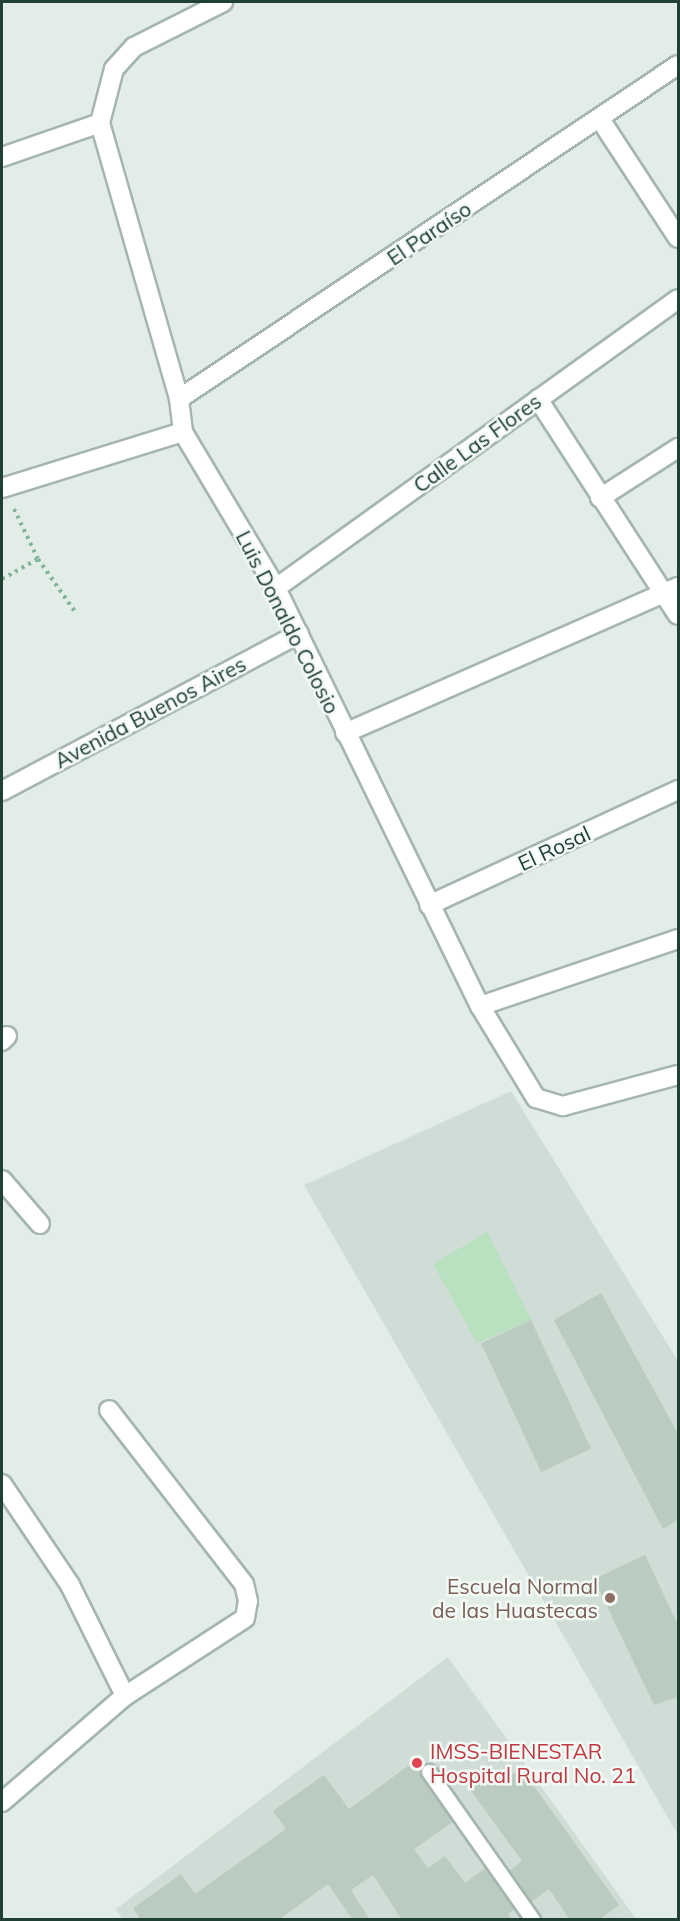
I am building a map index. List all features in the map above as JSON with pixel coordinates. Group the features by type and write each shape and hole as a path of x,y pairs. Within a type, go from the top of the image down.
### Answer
{"street":[{"path":"2,156 100,123 114,69 134,47 215,4"},
{"name":"El Paraíso","path":"179,399 678,65"},
{"path":"600,119 678,238"},
{"name":"Luis Donaldo Colosio","path":"100,123 179,399 183,432 276,588 480,1006 536,1098 563,1106 678,1075"},
{"name":"Calle Las Flores","path":"276,588 678,299"},
{"path":"538,399 600,498 671,591 678,615"},
{"path":"3,488 183,432"},
{"path":"600,498 678,448"},
{"path":"345,733 671,591"},
{"name":"Avenida Buenos Aires","path":"2,791 299,634"},
{"name":"El Rosal","path":"429,905 678,790"},
{"path":"480,1006 678,939"},
{"path":"2,1180 40,1224"},
{"path":"2,1802 125,1696 244,1618 248,1601 244,1584 109,1410"},
{"path":"2,1484 70,1585 125,1696"}],"lane":[{"path":"429,1772 533,1920"}],"path":[{"path":"3,488 38,559 76,613"},
{"path":"2,579 38,559"}],"shaded area":[{"name":"Escuela Normal de las Huastecas","path":"511,1091 678,1361 678,1835 304,1185"},
{"name":"IMSS-BIENESTAR Hospital Rural No. 21","path":"448,1657 636,1919 123,1920 116,1909"}],"green space":[{"path":"487,1232 531,1320 477,1343 433,1264"}],"building":[{"path":"601,1293 678,1434 678,1520 663,1529 554,1320"},
{"path":"531,1320 591,1449 541,1472 481,1343"},
{"path":"645,1555 678,1625 678,1697 654,1705 594,1579"},
{"path":"415,1761 457,1819 414,1849 428,1868 445,1856 465,1883 487,1867 517,1908 508,1914 512,1920 402,1920 373,1875 351,1890 370,1920 353,1920 328,1884 278,1920 141,1920 133,1908 181,1874 195,1894 286,1829 273,1811 324,1775 349,1809"},
{"path":"521,1768 619,1905 599,1920 570,1920 549,1889 530,1903 507,1873 522,1861 469,1788 488,1774 497,1786"}],"place":[{"name":"Escuela Normal de las Huastecas","path":"610,1598"},
{"name":"IMSS-BIENESTAR Hospital Rural No. 21","path":"417,1763"}]}
